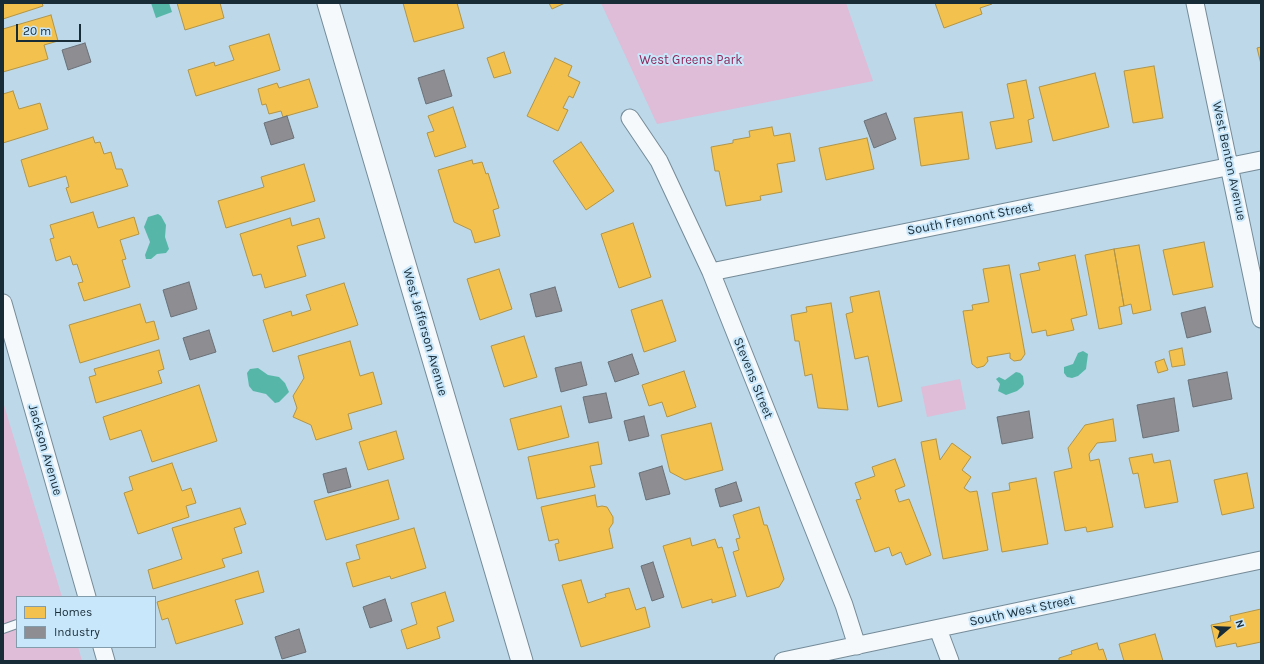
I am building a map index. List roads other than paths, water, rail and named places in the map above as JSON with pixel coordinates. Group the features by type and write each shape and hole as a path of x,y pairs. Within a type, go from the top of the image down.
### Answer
{"street":[{"name":"West Jefferson Avenue","path":"328,3 522,661"},
{"name":"West Benton Avenue","path":"1195,3 1261,320"},
{"name":"Stevens Street","path":"630,118 659,160 710,272 844,605 857,646"},
{"name":"South Fremont Street","path":"710,272 1261,160"},
{"name":"Jackson Avenue","path":"3,303 87,596"},
{"name":"South West Street","path":"783,661 938,630 1261,560"},
{"path":"938,630 950,661"},
{"path":"102,648 106,661"}],"lane":[{"path":"3,628 16,624"}],"park label":[{"name":"West Greens Park","path":"691,60"}]}
